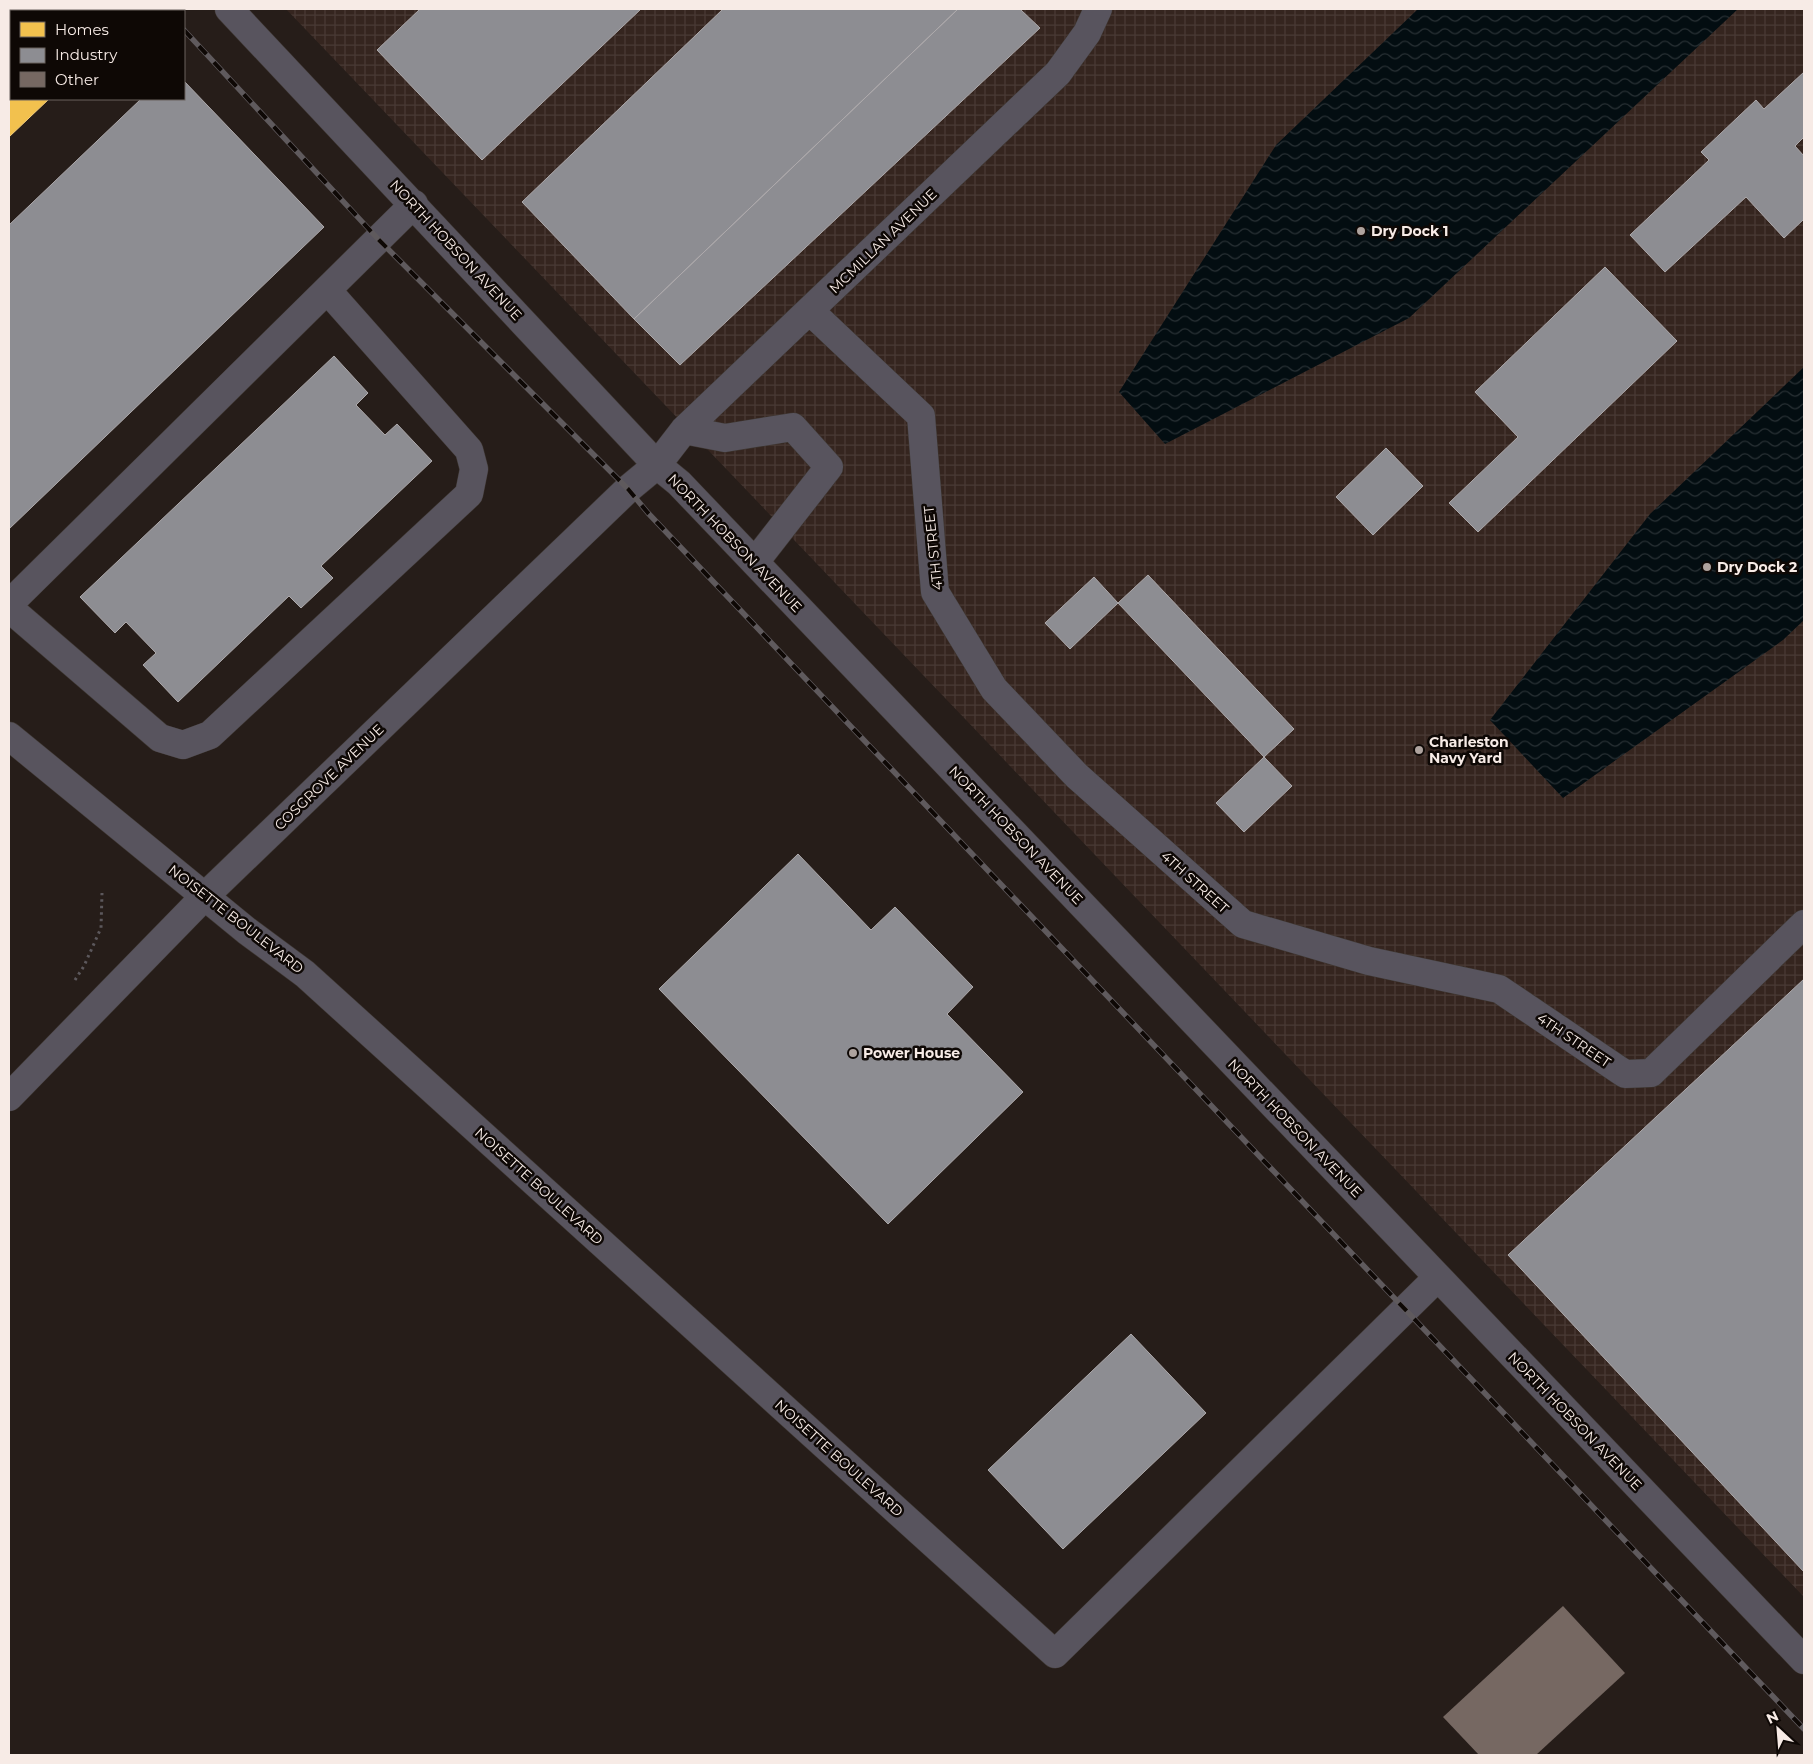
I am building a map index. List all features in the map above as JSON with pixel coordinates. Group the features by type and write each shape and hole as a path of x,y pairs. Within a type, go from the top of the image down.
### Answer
{"street":[{"name":"NORTH HOBSON AVENUE","path":"229,9 657,464 679,482 1804,1660"},
{"name":"MCMILLAN AVENUE","path":"657,464 684,430 1058,73 1087,33 1098,9"},
{"path":"328,291 469,450 474,469 470,494 210,735 183,745 160,738 9,606 414,204"},
{"name":"4TH STREET","path":"810,311 921,416 935,592 994,689 1076,776 1243,924 1369,961 1499,989 1624,1074 1650,1073 1804,924"},
{"path":"684,430 725,438 793,428 829,467 755,562"},
{"name":"COSGROVE AVENUE","path":"9,1097 205,896 657,464"},
{"name":"NOISETTE BOULEVARD","path":"9,736 247,931 305,974 1055,1654 1438,1277"}],"path":[{"path":"74,982 84,966 101,928 102,893"}],"shaded area":[{"path":"286,9 1804,9 1804,1597 709,451"}],"water":[{"name":"Dry Dock 1","path":"1418,9 1738,9 1409,318 1165,444 1119,392 1276,145"},
{"name":"Dry Dock 2","path":"1804,367 1804,620 1783,640 1563,798 1490,720 1650,514"}],"building: Homes":[{"path":"9,9 120,10 10,10 10,100 48,100 9,137"}],"building: Industry":[{"path":"420,9 641,9 482,160 377,50"},
{"path":"723,9 958,9 634,319 522,202"},
{"path":"958,9 1020,9 1040,28 680,365 634,319"},
{"path":"1804,72 1804,137 1795,146 1804,156 1804,219 1784,238 1746,197 1665,272 1630,235 1709,160 1701,152 1756,100 1764,109"},
{"path":"185,82 324,227 9,529 9,225 140,100 185,100"},
{"path":"1605,267 1677,341 1478,532 1449,503 1518,437 1475,392"},
{"path":"334,356 368,393 356,405 385,435 397,424 432,461 321,566 333,578 301,608 289,596 178,702 143,665 156,653 126,622 115,633 80,597"},
{"path":"1386,448 1423,486 1373,535 1336,497"},
{"path":"1148,575 1294,729 1264,757 1118,603"},
{"path":"1094,577 1118,603 1070,649 1045,623"},
{"path":"1264,757 1292,786 1244,832 1216,803"},
{"name":"Power House","path":"798,854 871,930 895,907 973,987 947,1014 1023,1092 888,1224 659,989"},
{"path":"1804,979 1804,1572 1508,1255"},
{"path":"1131,1334 1206,1413 1063,1549 988,1470"}],"building: Other":[{"path":"1563,1606 1625,1673 1536,1755 1479,1755 1443,1717"}],"railway":[{"path":"185,31 379,240 628,489 648,513 1804,1729"}],"place":[{"name":"Dry Dock 1","path":"1361,231"},
{"name":"Dry Dock 2","path":"1707,567"},
{"name":"Charleston Navy Yard","path":"1419,750"},
{"name":"Power House","path":"853,1053"}]}
